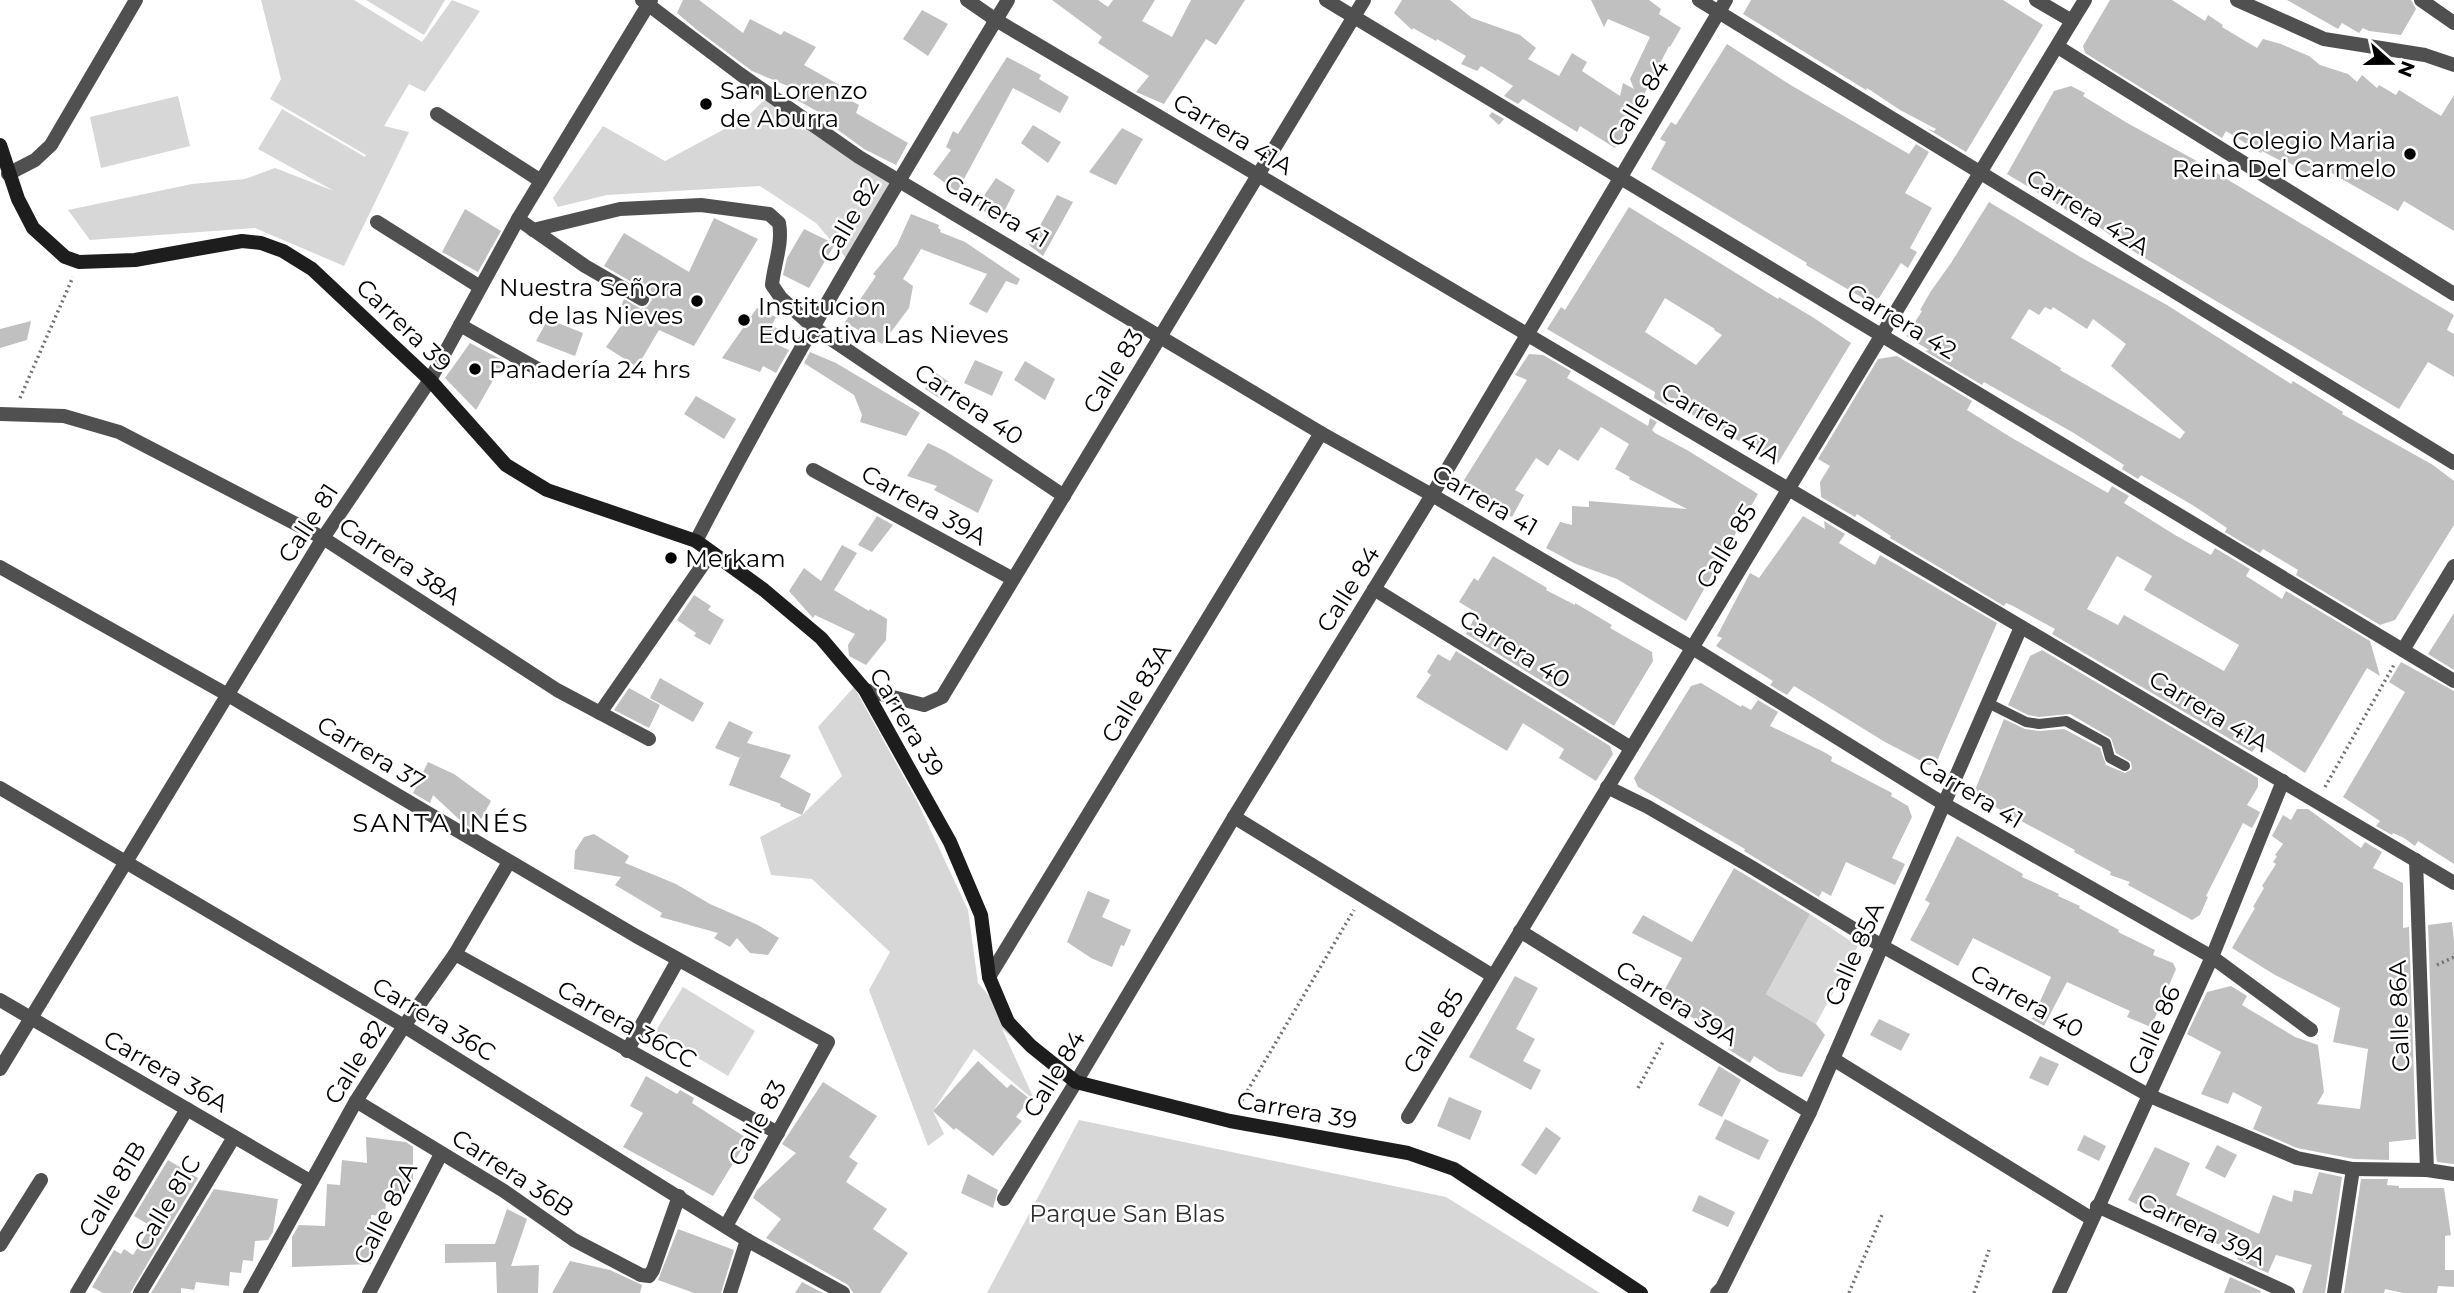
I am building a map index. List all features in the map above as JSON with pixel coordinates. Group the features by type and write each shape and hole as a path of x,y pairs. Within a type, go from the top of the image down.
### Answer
{"main road":[{"path":"1,152 33,228 65,257 79,262"},
{"name":"Carrera 39","path":"79,262 135,260 228,242 261,243 283,251 312,269 430,380 506,465 523,477 547,490 696,541 764,590 821,638 865,690 950,842 981,915 989,977 1008,1022 1031,1046 1076,1082 1230,1121 1408,1153 1454,1168 1641,1293"}],"street":[{"path":"8,174 35,160 51,145 136,0"},
{"name":"Carrera 41A","path":"967,0 996,20 2454,883"},
{"name":"Calle 82","path":"696,541 752,432 899,179 1008,0"},
{"name":"Carrera 42","path":"1326,0 2454,681"},
{"name":"Calle 83","path":"865,690 923,705 942,697 1364,0"},
{"name":"Carrera 42A","path":"1699,0 1722,6 1980,173 2454,463"},
{"path":"2036,0 2072,22"},
{"name":"Calle 85","path":"1408,1117 2085,0"},
{"path":"2237,0 2324,39 2425,55 2454,65"},
{"path":"2421,0 2454,23"},
{"name":"Carrera 41","path":"647,2 859,157 1321,433 1691,647 1944,804 2211,957 2311,1030"},
{"name":"Calle 81","path":"0,1069 323,538 430,380 518,219 647,2"},
{"name":"Calle 84","path":"1004,1199 1432,495 1722,6"},
{"path":"2058,47 2454,294"},
{"path":"437,114 541,181"},
{"name":"Carrera 40","path":"533,230 620,209 701,205 769,214 779,223 782,237 773,267 772,285 781,298 814,327 1064,496"},
{"path":"518,219 585,266 642,299"},
{"path":"377,222 480,287"},
{"path":"460,325 545,373"},
{"name":"Carrera 38A","path":"7,414 64,415 119,432 323,538 557,690 649,739"},
{"name":"Calle 83A","path":"989,977 1321,433"},
{"name":"Carrera 39A","path":"813,470 1013,579"},
{"path":"600,713 711,553"},
{"path":"2403,650 2454,566"},
{"name":"Carrera 37","path":"0,567 228,695 678,960 828,1042"},
{"name":"Carrera 40","path":"1374,589 1631,748"},
{"name":"Calle 85A","path":"1717,1293 1722,1288 1810,1112 2021,627"},
{"name":"Calle 86","path":"2059,1293 2211,957 2283,781"},
{"name":"Carrera 40","path":"1607,787 1648,807 1882,946 2150,1096 2297,1158 2353,1170 2427,1170 2454,1174"},
{"name":"Carrera 36C","path":"0,788 404,1026 747,1240 843,1293"},
{"path":"1234,817 1493,976"},
{"name":"Calle 86A","path":"2416,860 2427,1170"},
{"name":"Calle 82","path":"250,1293 356,1101 455,954 509,862"},
{"name":"Carrera 39A","path":"1520,931 1810,1112"},
{"name":"Carrera 36CC","path":"455,954 778,1133"},
{"path":"627,1051 678,960"},
{"name":"Carrera 36A","path":"0,1000 310,1181"},
{"name":"Calle 83","path":"726,1226 828,1042"},
{"name":"Carrera 39A","path":"1833,1059 2095,1212 2288,1293"},
{"name":"Carrera 36B","path":"356,1101 504,1191 574,1240 642,1275 649,1276 653,1270 679,1196"},
{"name":"Calle 81B","path":"77,1293 187,1109"},
{"name":"Calle 81C","path":"140,1293 234,1137"},
{"name":"Calle 82A","path":"369,1293 441,1154"},
{"path":"2334,1293 2353,1170"},
{"path":"0,1245 40,1180"},
{"path":"730,1293 747,1240"}],"lane":[{"path":"1988,703 2026,722 2039,724 2066,721 2080,727 2106,743 2110,758 2125,766"}],"path":[{"path":"7,414 79,262"},
{"path":"2317,801 2403,650"},
{"path":"1230,1121 1363,896"},
{"path":"1638,1088 1671,1027"},
{"path":"1849,1293 1882,1215"},
{"path":"1974,1293 1989,1250"}],"green space":[{"path":"261,0 354,0 422,42 452,0 480,11 425,92 409,84 384,126 409,132 344,266 255,228 90,240 68,210 192,184 245,179 275,168 334,191 258,149 282,109 365,157 366,155 270,99 281,79"},
{"path":"366,0 445,0 424,35"},
{"path":"178,96 190,146 101,168 90,117"},
{"path":"766,98 890,183 846,258 816,223 760,186 607,195 558,207 553,198 603,126 665,161 747,117"},
{"path":"854,687 918,803 968,910 978,983 1064,1083 1002,1029 1035,1101 974,1049 933,1111 944,1134 928,1146 869,990 890,952 812,879 771,875 760,837 802,815 842,776 818,727"},
{"path":"1810,914 1858,946 1816,1024 1766,994"},
{"path":"683,987 755,1031 728,1076 655,1032"},
{"name":"Parque San Blas","path":"1079,1120 1446,1197 1600,1293 987,1293"}],"building":[{"path":"683,0 699,0 743,33 750,19 781,35 784,31 816,47 804,65 843,87 839,94 859,105 856,113 908,143 896,165 864,149 827,122 829,118 797,100 802,92 752,71 697,30 677,13"},
{"path":"1052,0 1098,0 1108,7 1113,0 1155,0 1142,21 1172,37 1191,0 1245,0 1216,45 1206,39 1164,104 1136,92 1149,76 1098,43 1102,37"},
{"path":"1402,0 1450,0 1472,18 1520,35 1536,48 1528,59 1559,76 1572,53 1587,62 1582,71 1620,96 1623,83 1634,89 1630,79 1650,37 1608,19 1604,27 1591,0 1649,0 1661,9 1659,14 1681,28 1669,46 1632,118 1634,119 1615,148 1580,126 1577,132 1523,99 1518,104 1504,96 1513,86 1481,66 1477,71 1461,64 1466,56 1437,39 1436,41 1413,28 1412,30 1394,13"},
{"path":"1751,0 2003,0 2043,25 1966,152 1926,128 1934,131 1936,129 1867,88 1866,90 1743,14"},
{"path":"2110,0 2172,0 2205,21 2208,15 2223,25 2222,27 2257,48 2263,39 2281,44 2309,56 2320,65 2348,74 2357,82 2362,75 2377,88 2379,85 2396,95 2399,90 2441,116 2454,95 2454,231 2404,201 2398,211 2321,167 2314,178 2283,159 2281,161 2262,151 2261,153 2226,131 2222,138 2085,53 2083,46"},
{"path":"2287,0 2411,0 2416,9 2401,35 2363,28 2359,33 2342,23 2338,29"},
{"path":"922,10 948,24 928,56 903,39"},
{"path":"1727,44 1789,84 1909,154 1916,144 1929,152 1905,193 1932,208 1910,248 1917,252 1908,268 1901,263 1879,298 1868,301 1651,169 1666,142 1660,139 1671,122 1676,125"},
{"path":"1007,57 1041,75 1039,79 1069,97 1060,113 1013,88 957,192 933,174 951,150 946,147 953,131 958,134"},
{"path":"2071,86 2129,124 2195,160 2454,315 2447,330 2454,334 2454,377 2428,362 2399,409 2007,174 2054,91"},
{"path":"1492,112 1504,119 1499,125 1489,116"},
{"path":"1033,125 1061,142 1048,163 1021,143"},
{"path":"1122,128 1143,139 1116,185 1089,172"},
{"path":"996,178 1015,190 999,222 977,206"},
{"path":"1057,195 1073,202 1043,256 1029,245"},
{"path":"1989,202 2167,305 2291,384 2293,381 2343,412 2342,414 2433,465 2454,481 2454,525 2395,620 2380,625 2296,575 2298,570 2263,549 2260,553 2225,532 2227,528 2194,506 2141,475 2138,479 2122,469 2124,465 2072,432 1984,382 1982,385 1925,351 1929,350 1906,336 1931,291","holes":["2045,307 2051,310 2053,307 2087,329 2093,319 2126,344 2111,366 2185,432 2180,439 2060,370 2061,368 2011,338 2029,309 2039,315"]},
{"path":"1629,207 1851,343 1778,463 1668,401 1666,405 1654,398 1655,392 1547,329 1561,307 1565,310","holes":["1665,298 1722,335 1696,365 1645,332"]},
{"path":"465,209 501,231 478,272 442,252"},
{"path":"911,214 939,225 940,232 965,242 1020,279 1017,285 1006,281 987,313 969,304 987,274 921,249 903,279 913,286 909,308 882,344 845,322 876,276 873,274 897,245"},
{"path":"714,218 758,239 694,346 659,330 637,367 606,347 629,314 620,309 624,299 641,309 647,307 652,300 647,291 604,266 624,233 689,272"},
{"path":"804,229 835,244 809,288 783,275 787,258"},
{"path":"757,308 776,317 772,325 783,332 776,344 789,350 776,373 763,366 760,372 722,358"},
{"path":"548,319 583,333 575,356 536,341"},
{"path":"31,321 27,340 0,348 0,329"},
{"name":"Panadería 24 hrs","path":"470,343 504,361 476,410 445,378"},
{"path":"810,352 836,363 920,413 906,436 860,422 862,415 854,395 804,363"},
{"path":"1529,354 1543,355 1571,371 1567,378 1648,426 1650,418 1657,422 1652,430 1655,433 1758,494 1686,621 1617,579 1576,564 1546,548 1560,522 1572,525 1572,506 1589,507 1589,501 1687,509 1615,469 1629,444 1601,427 1578,461 1559,449 1548,466 1536,458 1515,490 1524,495 1512,517 1466,488 1464,480 1527,380 1515,375"},
{"path":"1897,356 1972,401 1967,410 2012,438 2108,493 2112,486 2129,496 2124,503 2175,535 2211,555 2215,548 2250,569 2246,576 2282,599 2286,591 2370,641 2380,676 2367,668 2305,773 2259,743 2252,752 2052,634 2055,629 2013,606 2006,603 2004,606 1890,538 1891,536 1857,514 1855,517 1821,497 1820,482 1830,466 1818,459 1878,359","holes":["2117,556 2152,576 2144,590 2239,645 2224,671 2124,615 2118,625 2087,609"]},
{"path":"975,360 1003,372 992,396 964,383"},
{"path":"1025,361 1055,379 1045,400 1014,380"},
{"path":"936,373 949,382 939,398 925,389"},
{"path":"696,396 736,419 724,439 684,414"},
{"path":"928,443 993,480 978,513 934,490 937,486 907,476"},
{"path":"877,516 893,525 872,552 858,545"},
{"path":"1803,516 1825,529 1824,521 1845,534 1839,543 1875,565 1880,555 1997,623 1937,761 1929,765 1885,742 1794,686 1787,695 1770,685 1773,681 1716,646 1722,638 1717,636 1750,573 1759,578"},
{"path":"842,545 857,553 834,590 887,619 886,640 866,665 849,656 848,645 855,634 815,615 813,618 789,591 804,568 821,581"},
{"path":"1493,556 1547,588 1546,590 1575,603 1612,625 1610,628 1652,652 1653,661 1614,726 1466,634 1477,613 1459,602 1474,578 1478,581"},
{"path":"694,595 711,606 708,610 724,620 710,645 694,636 696,633 677,620"},
{"path":"2454,613 2454,670 2428,654"},
{"path":"2042,650 2258,778 2258,787 2247,805 2260,812 2258,817 2252,828 2243,823 2206,896 2208,897 2200,915 2192,920 2128,885 2130,882 2110,875 2111,872 2074,852 2075,850 1973,795 2004,719 2025,729 2064,729 2100,748 2106,765 2125,773 2132,769 2131,762 2116,753 2111,738 2070,714 2039,717 2028,715 2008,705 2030,656"},
{"path":"1456,651 1610,746 1613,754 1596,781 1559,758 1564,749 1523,723 1507,751 1416,697 1431,675 1427,672 1438,654 1450,661"},
{"path":"2401,662 2454,691 2454,864 2418,841 2415,846 2376,826 2380,821 2343,797 2405,692 2389,682"},
{"path":"660,678 704,703 693,722 650,698"},
{"path":"1701,683 1741,707 1742,705 1751,710 1758,700 1778,712 1770,726 1824,752 1832,757 1831,761 1892,793 1891,796 1908,806 1912,817 1892,858 1905,864 1895,885 1846,862 1831,896 1822,891 1819,897 1744,851 1745,849 1638,787 1634,778 1691,686"},
{"path":"629,688 660,705 649,728 614,710"},
{"path":"729,721 753,732 747,743 791,755 780,777 811,794 802,815 780,806 781,804 729,785 740,758 715,748"},
{"path":"428,762 454,774 491,801 475,830 463,823 433,795 430,803 413,793"},
{"path":"2297,809 2308,809 2361,848 2365,842 2382,852 2373,868 2403,883 2403,928 2409,927 2416,1139 2389,1142 2389,1160 2354,1159 2297,1148 2253,1129 2262,1107 2233,1092 2228,1104 2201,1094 2221,1052 2187,1034 2207,992 2231,986 2247,996 2242,1005 2295,1037 2318,1045 2324,1092 2317,1104 2360,1109 2368,1049 2333,1042 2340,1008 2275,975 2232,948 2255,908 2253,907 2264,888 2262,886 2276,864 2273,862 2277,856 2275,855 2283,844 2272,836 2283,815 2291,820"},
{"path":"594,834 629,856 625,863 676,884 779,938 768,955 750,953 737,938 730,947 714,938 718,933 660,917 662,913 615,885 621,877 574,869 575,851 584,837"},
{"path":"1957,836 2023,874 2022,877 2059,894 2058,896 2119,930 2118,932 2155,950 2153,955 2173,963 2176,969 2151,1027 2127,1017 2130,1011 2067,982 2044,1026 2032,1019 2051,977 1973,938 1958,966 1910,940 1930,903 1925,900"},
{"path":"1734,868 1810,914 1766,994 1816,1024 1825,1035 1802,1077 1779,1072 1754,1056 1750,1063 1728,1049 1732,1042 1660,998 1682,958 1632,933 1643,915 1692,942"},
{"path":"1088,891 1110,900 1102,917 1131,930 1112,967 1091,958 1067,942"},
{"path":"2452,922 2454,1164 2437,1162 2436,1154 2428,925"},
{"path":"1515,976 1538,988 1516,1029 1535,1039 1523,1061 1541,1070 1531,1090 1469,1057"},
{"path":"1879,1019 1910,1034 1901,1051 1870,1035"},
{"path":"2040,1056 2059,1064 2048,1086 2029,1078"},
{"path":"978,1061 1007,1088 1011,1084 1030,1099 1016,1117 1022,1121 993,1156 956,1128 954,1130 933,1111"},
{"path":"1719,1066 1741,1080 1722,1117 1698,1105"},
{"path":"646,1076 677,1094 680,1090 694,1098 692,1103 748,1139 713,1196 623,1147 643,1113 630,1106"},
{"path":"823,1082 877,1116 849,1157 858,1163 846,1182 887,1209 873,1229 908,1253 880,1293 853,1293 848,1285 766,1238 781,1219 753,1198 757,1190 796,1153 782,1144"},
{"path":"1449,1097 1482,1111 1470,1140 1437,1126"},
{"path":"1725,1119 1769,1140 1759,1160 1715,1139"},
{"path":"1546,1127 1561,1138 1536,1175 1521,1165"},
{"path":"2084,1135 2106,1146 2099,1161 2077,1150"},
{"path":"366,1137 406,1142 413,1147 413,1183 400,1185 399,1202 386,1202 385,1216 371,1215 371,1264 292,1267 292,1237 299,1225 325,1226 327,1184 340,1185 342,1160 367,1163"},
{"path":"2217,1145 2237,1155 2225,1178 2205,1168"},
{"path":"2155,1147 2190,1163 2176,1195 2259,1234 2273,1195 2292,1202 2294,1190 2312,1194 2319,1172 2342,1177 2325,1293 2302,1293 2312,1265 2276,1255 2268,1273 2237,1259 2239,1253 2180,1228 2181,1226 2128,1200"},
{"path":"168,1160 198,1178 130,1293 103,1293 92,1287 114,1250 121,1254 124,1249 133,1255 151,1226 134,1216"},
{"path":"968,1174 998,1190 993,1208 961,1193"},
{"path":"2361,1179 2388,1179 2387,1185 2399,1188 2444,1188 2451,1235 2445,1236 2445,1270 2454,1270 2454,1287 2438,1286 2437,1293 2403,1293 2385,1289 2384,1293 2344,1293"},
{"path":"214,1189 278,1199 273,1232 268,1240 255,1241 253,1261 243,1260 241,1273 230,1272 229,1286 196,1282 194,1290 181,1288 181,1293 151,1293"},
{"path":"1699,1195 1735,1212 1728,1227 1692,1211"},
{"path":"507,1209 527,1219 511,1266 539,1265 538,1293 497,1293 496,1262 445,1263 445,1244 495,1244"},
{"path":"678,1229 734,1250 721,1293 694,1293 658,1280"},
{"path":"570,1261 610,1270 642,1285 640,1293 552,1293"},
{"path":"2230,1277 2261,1291 2224,1293"},
{"path":"802,1282 823,1293 795,1293"}],"place":[{"name":"San Lorenzo de Aburra","path":"706,104"},
{"name":"Colegio Maria Reina Del Carmelo","path":"2410,154"},
{"name":"Nuestra Señora de las Nieves","path":"697,301"},
{"name":"Institucion Educativa Las Nieves","path":"744,320"},
{"name":"Panadería 24 hrs","path":"475,369"},
{"name":"Merkam","path":"671,558"}],"district":[{"name":"SANTA INÉS","path":"441,823"}]}
